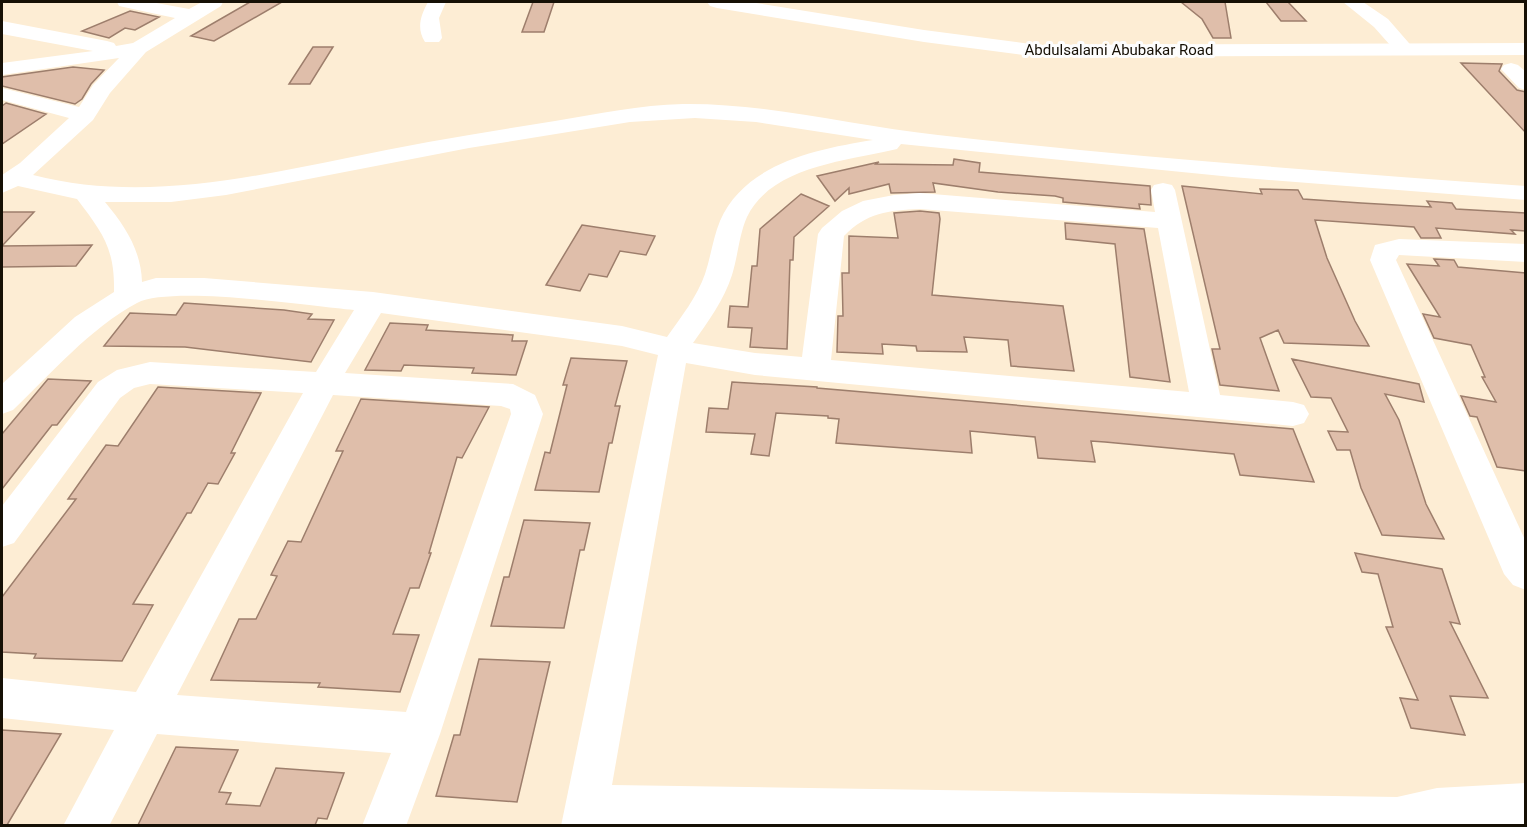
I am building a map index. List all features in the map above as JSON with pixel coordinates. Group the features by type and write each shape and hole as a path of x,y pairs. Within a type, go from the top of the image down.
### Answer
{"main road":[{"name":"Abdulsalami Abubakar Road","path":"717,2 1002,48 1038,51 1526,50"}],"street":[{"path":"126,2 189,15"},
{"path":"2,69 132,49 214,2"},
{"path":"432,38 429,18 437,2"},
{"path":"1352,2 1381,23 1405,50"},
{"path":"2,27 8,30 132,49"},
{"path":"8,182 85,116 100,90 132,49"},
{"path":"2,94 85,116"},
{"path":"8,182 86,195 169,194 240,186 433,147 627,116 694,111 768,117 913,139 1390,184 1526,193"},
{"path":"913,139 810,161 773,177 747,197 735,214 715,283 674,350 585,816 1399,822 1437,810 1526,805"},
{"path":"1163,190 1207,406"},
{"path":"86,195 111,227 123,249 128,274 128,296"},
{"path":"815,370 831,234 845,219 865,208 887,202 920,201 1170,221"},
{"path":"1526,253 1399,247 1384,251 1383,260 1517,563 1526,574"},
{"path":"2,402 85,324 128,296 156,287 204,287 373,303 622,336 720,360 1293,414"},
{"path":"86,825 323,385 373,303"},
{"path":"2,532 109,390 121,379 150,373 501,394 513,396 524,403 527,414 419,734 384,825"},
{"path":"2,698 147,713 419,734"}],"building":[{"path":"250,2 282,2 214,41 191,36"},
{"path":"533,2 554,2 544,32 522,32"},
{"path":"1181,2 1225,2 1231,38 1213,38 1202,19"},
{"path":"1266,2 1288,2 1306,21 1281,21"},
{"path":"130,11 159,17 135,30 125,28 109,38 82,31"},
{"path":"313,47 333,47 310,84 289,84"},
{"path":"1461,63 1502,64 1499,71 1517,90 1526,92 1526,133"},
{"path":"73,67 104,70 91,84 82,99 75,104 2,86 2,77"},
{"path":"6,103 46,114 2,144 2,106"},
{"path":"954,159 980,163 979,172 1150,186 1151,205 1139,204 1140,209 1063,202 1063,198 1055,196 998,192 933,183 935,192 891,193 889,184 849,194 849,188 835,201 817,176 879,162 876,164 953,165"},
{"path":"1182,186 1262,194 1260,189 1298,190 1303,199 1361,203 1431,207 1427,201 1452,203 1456,209 1526,213 1526,231 1511,230 1515,234 1436,228 1441,238 1421,238 1414,227 1315,220 1327,258 1355,321 1369,346 1284,343 1278,330 1260,338 1279,391 1220,385 1212,349 1220,349"},
{"path":"801,194 829,206 794,237 793,260 790,260 787,349 750,347 752,328 728,327 730,306 748,307 752,266 757,266 760,229"},
{"path":"920,211 939,213 940,219 932,295 1063,306 1074,371 1011,366 1008,340 964,337 967,352 917,351 916,346 882,344 883,354 837,352 838,316 843,316 842,273 849,273 849,236 898,238 894,213"},
{"path":"2,212 34,212 2,246"},
{"path":"1065,223 1144,229 1170,382 1130,377 1115,244 1066,239"},
{"path":"582,225 655,236 646,255 620,251 607,277 589,274 580,291 546,285"},
{"path":"92,245 76,266 2,267 2,246"},
{"path":"1434,259 1454,260 1458,267 1526,273 1526,471 1497,467 1477,417 1470,416 1461,396 1496,402 1482,377 1485,377 1471,345 1434,338 1423,314 1440,317 1407,264 1439,266"},
{"path":"184,303 284,310 312,314 308,319 334,320 311,362 185,347 104,346 130,313 176,315"},
{"path":"390,323 428,325 426,330 513,335 512,341 527,341 516,375 472,373 474,368 404,365 401,371 365,370"},
{"path":"571,358 627,361 615,406 620,406 612,443 609,443 599,492 535,490 545,452 550,453 567,385 563,385"},
{"path":"1292,359 1419,384 1424,402 1385,394 1399,420 1426,504 1444,539 1382,535 1361,488 1350,450 1337,450 1328,431 1348,432 1331,398 1311,397"},
{"path":"48,379 91,381 57,425 52,425 2,489 2,434"},
{"path":"732,382 817,387 1293,429 1314,482 1240,475 1234,454 1105,442 1091,441 1095,462 1038,458 1035,437 970,431 972,453 836,443 839,419 828,418 828,416 776,413 769,456 751,454 755,434 706,432 709,408 728,409"},
{"path":"158,387 261,393 231,453 235,453 218,484 208,483 191,513 187,513 133,604 153,605 122,661 34,658 36,654 2,652 2,597 76,499 68,499 106,445 118,446"},
{"path":"361,399 489,407 462,458 457,457 419,588 410,588 393,634 419,635 400,692 318,687 320,683 211,680 239,619 256,619 277,576 271,575 288,541 301,542 343,451 336,451"},
{"path":"524,520 590,523 584,550 580,550 564,628 491,626 504,577 509,577"},
{"path":"1355,553 1442,569 1460,624 1450,622 1488,698 1450,696 1465,735 1411,728 1400,698 1418,700 1386,627 1393,627 1378,574 1362,572"},
{"path":"479,659 550,662 517,802 436,796 454,735 460,735"},
{"path":"2,730 61,734 7,825 2,825"},
{"path":"176,747 238,750 219,792 231,793 226,804 260,806 276,768 344,773 327,819 318,818 315,825 138,825"}]}
